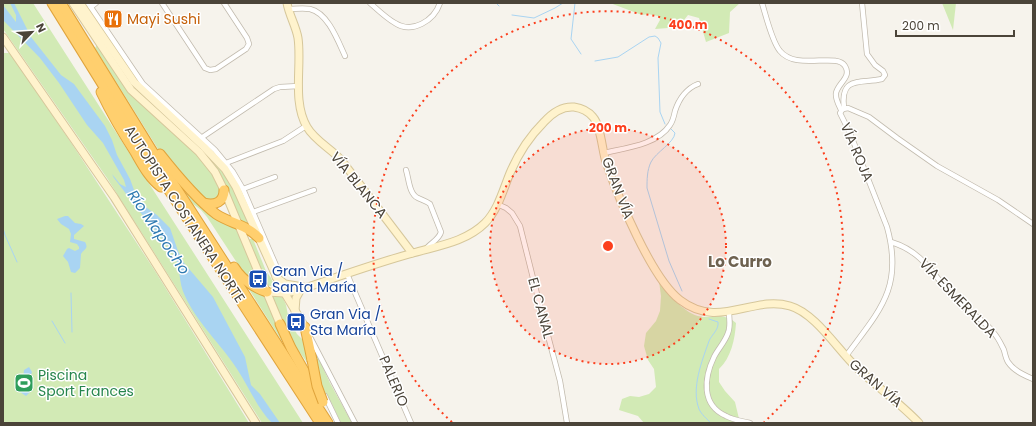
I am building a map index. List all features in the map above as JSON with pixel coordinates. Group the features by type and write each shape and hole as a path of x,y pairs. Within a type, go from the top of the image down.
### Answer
{"highway":[{"name":"AUTOPISTA COSTANERA NORTE","path":"52,3 148,158 320,423"},
{"name":"AUTOPISTA COSTANERA NORTE","path":"60,3 328,423"},
{"path":"87,59 97,84 114,117 149,174 161,187"},
{"path":"124,105 169,165 204,203 220,216 251,230 261,241"},
{"path":"204,203 213,204 219,202 223,197 224,190"},
{"path":"195,211 203,220 242,277 251,285 267,292"},
{"path":"280,324 291,348 311,383 314,393"},
{"path":"304,327 317,386 333,423"}],"main road":[{"path":"77,3 81,11 90,6 134,82 204,147 225,169 236,187 277,273 284,293 304,327"},
{"path":"77,3 131,90 199,152 215,172 239,224 280,324"},
{"name":"VÍA BLANCA","path":"287,6 298,38 301,111 306,126 314,136 334,152 342,161 412,253"},
{"path":"3,37 114,197 256,423"},
{"path":"3,43 18,60"},
{"name":"GRAN VÍA","path":"267,292 284,293 303,288 461,239 475,231 487,220 497,204 511,171 524,146 541,124 556,111 572,107 584,110 591,114 598,126 604,153 613,181 637,235 667,286 682,302 696,309 712,313 729,312 774,304 794,308 811,318 846,356 919,423"},
{"path":"246,241 248,237 251,236 261,241"},
{"name":"GRAN VÍA","path":"277,273 285,284 303,288"},
{"path":"295,311 296,298 303,288"}],"street":[{"path":"162,3 208,69 216,69 246,49 248,44 247,38 224,3"},
{"path":"370,3 395,23 407,27 426,22 435,13 440,3"},
{"path":"762,3 775,43 784,55 793,60 838,60 844,64 847,70 847,75 836,93 836,98 843,109"},
{"path":"843,109 843,97 850,85 859,81 882,79 885,75 884,70 875,65 867,54 862,3"},
{"path":"90,6 143,84 226,163 243,189 277,273"},
{"path":"287,6 309,9 320,14 328,22 345,56"},
{"path":"604,153 641,144 662,134 671,124 682,96 698,84"},
{"path":"201,138 274,89 280,87 299,86"},
{"name":"VÍA ROJA","path":"846,356 880,309 887,294 892,274 893,258 891,242 885,220 850,133 840,113 843,109 854,110 869,117 937,166 998,200 1033,224"},
{"path":"226,163 283,141 306,126"},
{"path":"406,170 411,191 418,198 430,204 441,232 438,238 429,244 425,250"},
{"path":"243,189 275,177"},
{"path":"253,212 314,190"},
{"name":"EL CANAL","path":"497,204 506,208 512,213 520,226 560,381 567,423"},
{"name":"VÍA ESMERALDA","path":"891,242 906,248 921,259 957,301 989,327 1000,343 1007,360 1012,366 1021,374 1033,379"},
{"name":"PALERIO","path":"347,274 411,423"},
{"path":"729,312 730,326 728,333 715,355 709,370 706,392 712,405 722,414 727,417 750,423"},
{"path":"280,324 320,388 338,423"},
{"path":"304,327 355,423"}],"green space":[{"path":"3,3 33,3 303,423 262,423 107,178 3,29"},
{"path":"610,3 740,3 730,12 729,33 706,42 699,18 688,15 676,30 668,28 655,29 660,20 658,16 648,14 642,15"},
{"path":"942,3 956,3 953,30"},
{"path":"97,45 120,79 203,159 221,188 217,200 206,200 188,180 177,172 158,149 95,48"},
{"path":"3,53 10,53 72,144 155,271 249,423 3,423"},
{"path":"127,78 224,171 251,226 240,221 223,181 136,91"},
{"path":"172,172 238,227 259,286 243,272 207,217 193,204"},
{"path":"253,239 266,271 275,287 266,285 248,240"},
{"path":"659,281 681,306 692,314 703,317 727,317 736,323 732,348 727,359 719,369 719,382 735,402 740,423 644,423 638,416 619,410 622,399 630,396 639,397 649,394 656,387 654,369 648,360 644,346 646,333 656,321 660,311 661,296"},
{"path":"245,283 265,294 285,346"},
{"path":"270,295 282,296 286,305 289,320 306,347 309,365 295,346"},
{"path":"314,348 330,383 352,423 341,423 321,385"}],"water":[{"name":"Río Mapocho","path":"10,3 14,3 31,37 61,75 74,84 105,126 139,202 157,215 170,228 184,263 213,297 245,357 251,385 260,394 280,423 272,423 257,404 231,360 190,306 181,285 178,264 174,255 114,178 112,174 120,184 126,187 124,180 103,143 87,125 40,58 3,20 3,5 16,22 16,15"},
{"path":"68,216 75,223 84,226 74,235 74,239 85,242 86,246 86,249 81,254 80,268 75,273 71,272 68,262 63,256 69,248 75,251 79,249 77,244 70,242 71,234 69,229 61,224 57,219"},
{"name":"Piscina Sport Frances","path":"29,367 32,372 29,380 33,389 26,396 20,392 16,385 23,379 24,370"}],"waterway":[{"path":"496,3 499,6"},
{"path":"512,15 534,18 563,3"},
{"path":"575,3 571,39 581,54"},
{"path":"595,61 618,57 649,37 655,36 658,38 661,43 658,58 660,112 665,124"},
{"path":"670,128 675,133 674,137 653,158 648,172 647,188 669,261 682,291"},
{"path":"3,228 17,262"},
{"path":"71,293 72,332"},
{"path":"709,319 718,322 718,325 709,341 703,357 698,375 696,392 699,409 711,423"},
{"path":"52,321 65,343"}],"place":[{"name":"Mayi Sushi","path":"113,19"},
{"name":"Gran Via / Santa María","path":"258,279"},
{"name":"Gran Via / Sta María","path":"296,322"},
{"name":"Piscina Sport Frances","path":"24,383"}],"district":[{"name":"Lo Curro","path":"740,261"}]}
